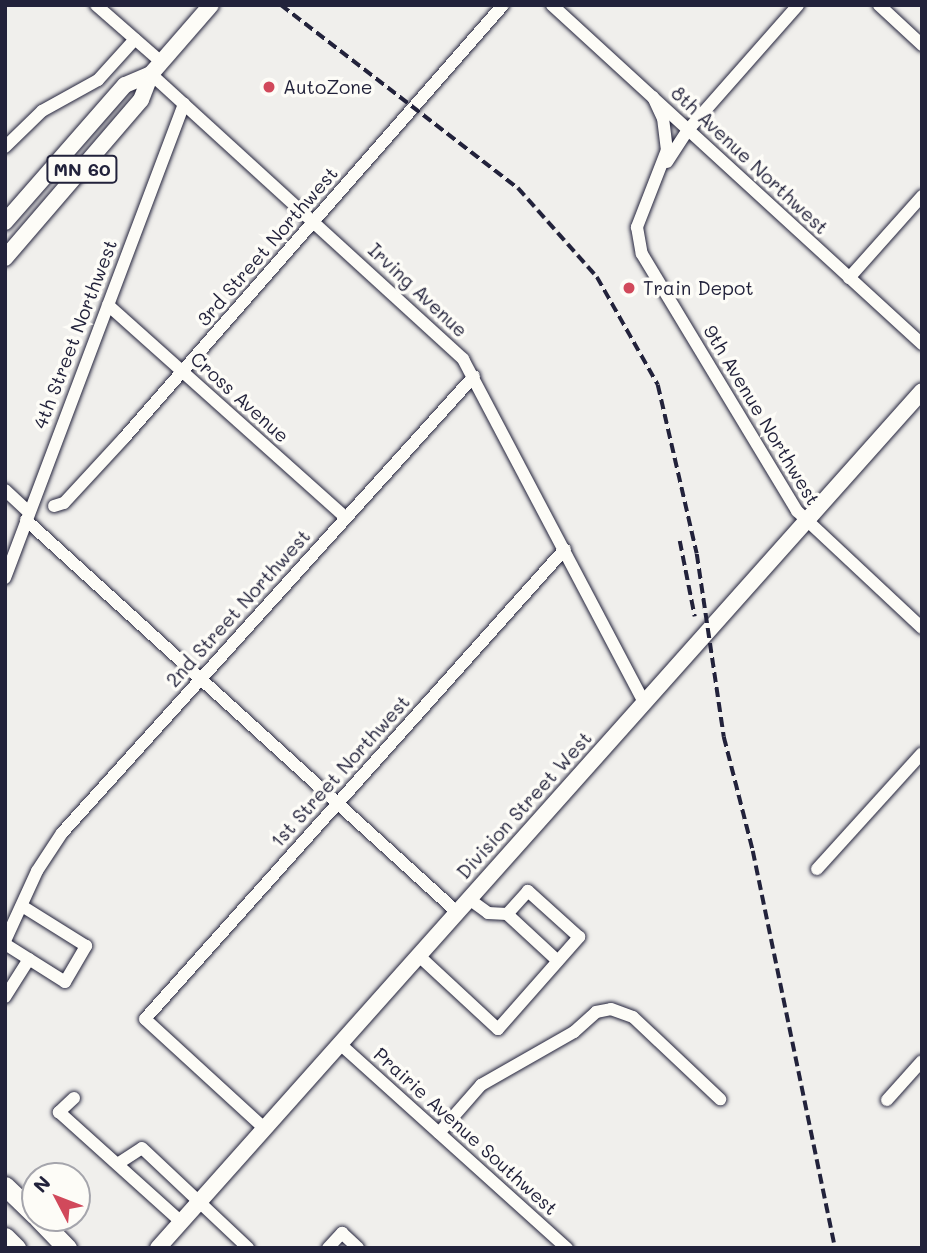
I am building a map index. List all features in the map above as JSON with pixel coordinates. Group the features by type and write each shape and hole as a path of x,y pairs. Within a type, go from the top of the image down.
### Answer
{"highway":[{"path":"5,1186 21,1202"},
{"path":"5,1196 21,1207"},
{"path":"51,1232 67,1248"},
{"path":"5,1237 16,1248"}],"main road":[{"name":"MN 60","path":"5,258 141,100 156,68 211,5"},
{"name":"MN 60","path":"5,222 125,85 156,68"},
{"name":"Division Street West","path":"158,1248 922,391"}],"street":[{"name":"Irving Avenue","path":"96,5 135,40 184,104 450,344 474,376 644,703"},
{"name":"3rd Street Northwest","path":"54,506 64,503 183,371 503,5"},
{"name":"8th Avenue Northwest","path":"552,5 922,344"},
{"path":"658,177 687,131 798,5"},
{"path":"879,5 922,45"},
{"path":"5,147 42,111 98,80 135,40"},
{"path":"653,96 667,139 658,177"},
{"name":"4th Street Northwest","path":"5,578 184,104"},
{"name":"9th Avenue Northwest","path":"658,177 637,227 642,254 806,523 922,628"},
{"path":"849,278 922,196"},
{"name":"Cross Avenue","path":"108,305 345,517"},
{"name":"2nd Street Northwest","path":"5,943 37,871 62,833 474,376"},
{"path":"5,490 27,516 200,681 457,912"},
{"name":"1st Street Northwest","path":"264,1128 145,1019 565,549"},
{"path":"817,869 922,753"},
{"path":"418,955 498,1029 579,937 528,891 507,914"},
{"path":"469,899 488,913 507,914 558,961"},
{"path":"5,943 65,982 86,946 22,906"},
{"path":"5,997 29,959"},
{"path":"439,1133 481,1085 574,1032 596,1012 611,1009 633,1017 720,1099"},
{"name":"Prairie Avenue Southwest","path":"339,1043 567,1248"},
{"path":"887,1100 922,1061"},
{"path":"74,1098 59,1112 119,1163 180,1221"},
{"path":"119,1163 142,1148 248,1248"},
{"path":"328,1248 342,1233 358,1248"}],"railway":[{"path":"281,5 518,188 597,277 658,385 697,554 724,737 753,851 835,1248"},
{"path":"680,541 695,617"}],"place":[{"name":"AutoZone","path":"269,87"},
{"name":"Train Depot","path":"629,288"}]}
